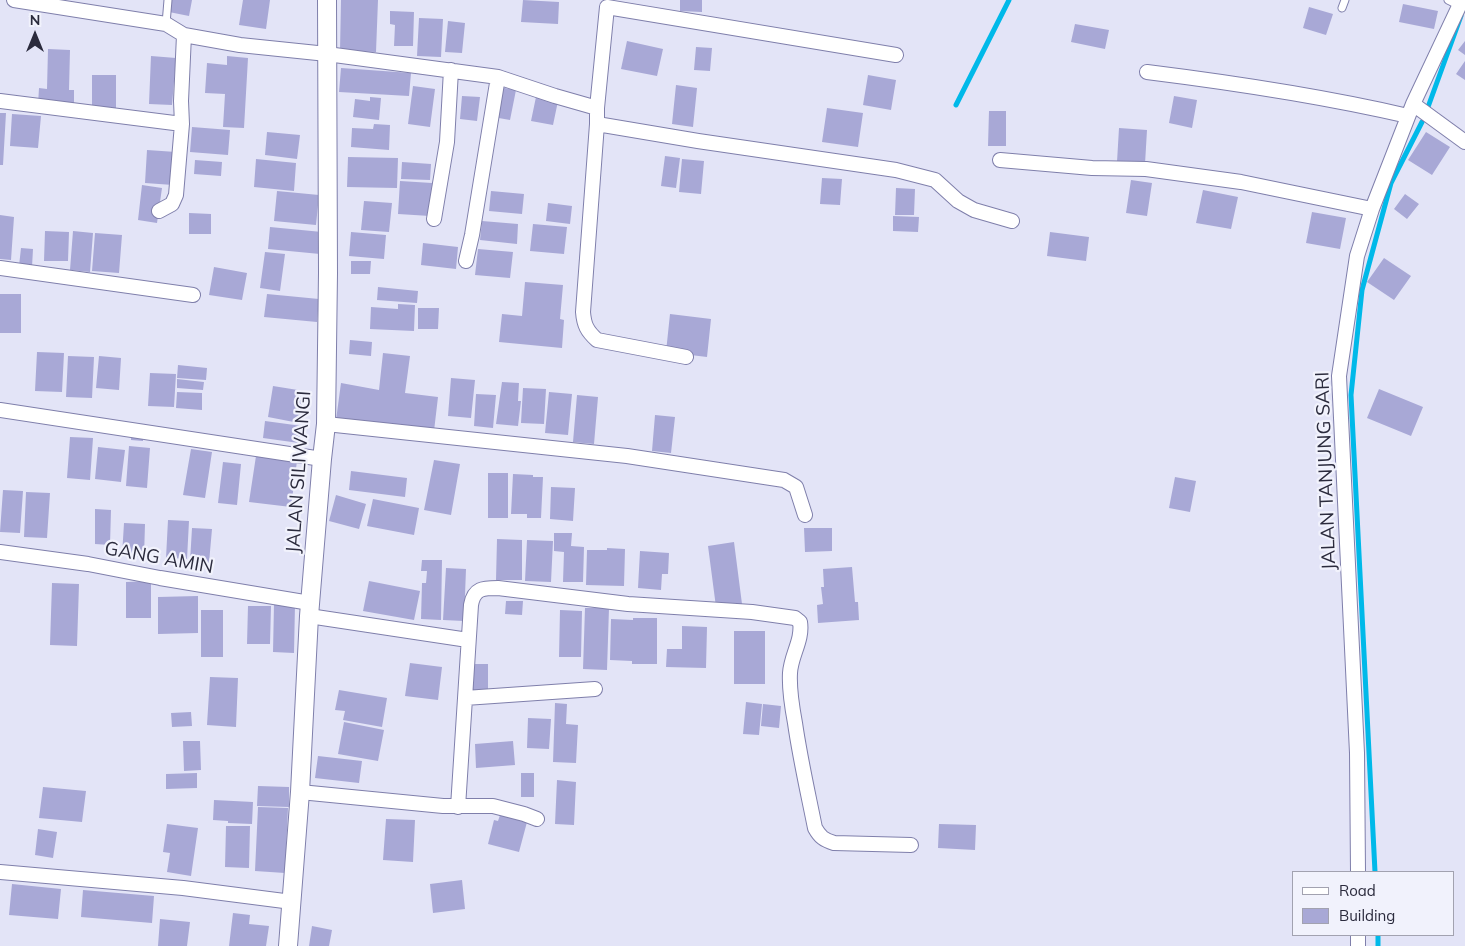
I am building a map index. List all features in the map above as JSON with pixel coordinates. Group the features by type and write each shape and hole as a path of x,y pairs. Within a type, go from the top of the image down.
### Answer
{"street":[{"path":"14,0 166,24 184,35 240,45 327,54 498,77 597,108"},
{"name":"JALAN SILIWANGI","path":"288,946 300,792 310,610 326,424 328,282 327,0"},
{"name":"JALAN TANJUNG SARI","path":"1358,871 1357,753 1339,376 1357,256 1372,209 1411,110 1457,2"},
{"path":"686,357 597,340 588,332 584,325 583,312 597,108 607,4 896,55"},
{"path":"159,211 172,204 176,195 182,124 181,101 184,35"},
{"path":"434,219 447,142 451,70"},
{"path":"1147,72 1235,83 1411,110 1465,142"},
{"path":"466,261 498,77"},
{"path":"0,101 182,124"},
{"path":"597,124 915,174 935,180 958,202 974,210 1012,222"},
{"path":"1000,160 1092,168 1146,170 1231,180 1372,209"},
{"path":"0,268 193,294"},
{"path":"0,410 322,459"},
{"path":"326,424 627,456 784,480 796,487 805,515"},
{"name":"GANG AMIN","path":"0,552 88,564 310,610 468,640"},
{"path":"458,807 472,596 485,588 498,588 628,604 752,612 795,618 800,622 801,628 790,674 791,698 800,756 815,828 825,841 834,843 911,845"},
{"path":"466,698 595,689"},
{"path":"300,792 458,807 493,806 537,819"},
{"path":"0,872 183,888 292,902"}],"lane":[{"path":"166,24 168,0"},
{"path":"1342,8 1345,0"}],"building":[{"path":"172,0 192,0 189,16 169,12"},
{"path":"243,0 270,0 266,29 239,25"},
{"path":"341,0 378,0 376,52 340,51"},
{"path":"523,0 559,2 558,24 521,22"},
{"path":"680,0 702,0 702,12 680,11"},
{"path":"1403,4 1438,11 1434,29 1399,22"},
{"path":"1309,7 1333,14 1326,35 1303,28"},
{"path":"390,11 414,12 413,46 394,46 395,25 390,24"},
{"path":"419,18 443,19 441,57 417,56"},
{"path":"448,21 465,23 462,53 445,52"},
{"path":"1075,24 1109,30 1105,49 1071,42"},
{"path":"627,41 663,49 657,76 621,69"},
{"path":"1465,41 1465,55 1458,50"},
{"path":"696,47 712,48 710,71 694,70"},
{"path":"48,49 70,50 69,90 74,90 74,106 38,105 39,88 47,89"},
{"path":"151,56 176,58 172,105 149,104"},
{"path":"227,56 248,58 244,128 223,127 225,94 205,93 207,63 227,65"},
{"path":"1465,61 1465,80 1456,74"},
{"path":"341,68 411,73 409,96 339,92"},
{"path":"92,75 116,75 116,110 92,109"},
{"path":"868,75 896,80 891,110 863,105"},
{"path":"676,85 697,88 693,127 672,124"},
{"path":"413,86 435,89 430,127 408,124"},
{"path":"499,87 516,90 510,120 493,117"},
{"path":"462,96 480,97 477,121 460,119"},
{"path":"1174,96 1197,100 1192,128 1169,123"},
{"path":"370,97 381,98 379,120 353,117 355,99 370,101"},
{"path":"536,97 558,101 553,125 531,121"},
{"path":"827,108 863,113 858,147 822,142"},
{"path":"989,111 1006,111 1006,146 988,146"},
{"path":"0,113 6,113 3,165 0,165"},
{"path":"12,114 41,116 38,148 10,146"},
{"path":"374,124 390,125 389,150 351,147 352,128 373,129"},
{"path":"192,127 230,130 228,155 190,152"},
{"path":"1119,128 1147,130 1145,164 1117,162"},
{"path":"267,132 300,135 297,159 265,155"},
{"path":"1426,132 1450,147 1432,175 1408,160"},
{"path":"147,150 176,152 173,185 145,183"},
{"path":"665,156 680,158 676,188 661,186"},
{"path":"348,157 398,158 397,188 347,187"},
{"path":"256,159 296,163 294,191 254,187"},
{"path":"682,159 704,161 701,194 679,192"},
{"path":"195,160 222,162 221,176 194,174"},
{"path":"402,162 431,164 430,180 401,179"},
{"path":"822,178 842,179 840,205 820,204"},
{"path":"1131,180 1152,183 1147,216 1126,213"},
{"path":"400,181 432,183 430,216 398,214"},
{"path":"142,185 162,188 157,223 138,220"},
{"path":"896,188 915,189 914,215 895,215"},
{"path":"1203,190 1238,197 1231,229 1196,223"},
{"path":"277,191 319,195 316,225 274,221"},
{"path":"491,191 524,194 522,214 489,211"},
{"path":"1405,194 1419,204 1407,219 1394,209"},
{"path":"364,201 392,203 389,232 361,230"},
{"path":"548,203 572,206 570,224 546,221"},
{"path":"1312,212 1346,218 1340,249 1306,243"},
{"path":"189,213 211,214 211,234 189,234"},
{"path":"0,215 14,217 11,260 0,259"},
{"path":"893,216 919,217 918,232 893,231"},
{"path":"482,221 518,224 517,244 480,240"},
{"path":"533,224 567,227 564,254 530,251"},
{"path":"270,227 322,232 320,254 268,249"},
{"path":"45,231 69,232 68,261 44,261"},
{"path":"73,231 93,233 90,272 70,270"},
{"path":"351,232 386,235 384,259 349,256"},
{"path":"1050,232 1089,237 1086,261 1047,256"},
{"path":"95,233 122,235 119,273 92,271"},
{"path":"423,243 458,247 456,269 421,265"},
{"path":"21,248 33,249 32,267 19,266"},
{"path":"478,249 513,252 510,278 475,275"},
{"path":"265,252 285,254 280,291 260,288"},
{"path":"1384,258 1411,276 1394,300 1367,282"},
{"path":"351,261 371,261 370,274 351,274"},
{"path":"214,267 247,273 242,300 209,295"},
{"path":"525,282 563,285 560,319 564,320 562,348 499,342 502,314 522,316"},
{"path":"378,287 418,291 417,303 377,300"},
{"path":"0,294 21,294 21,333 0,333"},
{"path":"267,294 319,299 317,322 264,317"},
{"path":"398,304 415,305 414,331 370,329 371,307 398,309"},
{"path":"418,308 439,308 438,329 418,329"},
{"path":"670,314 711,319 707,357 666,352"},
{"path":"350,340 372,342 371,356 349,354"},
{"path":"37,352 64,353 62,392 35,391"},
{"path":"383,353 410,356 405,393 438,397 434,431 336,420 341,383 379,390"},
{"path":"68,356 94,357 92,398 66,397"},
{"path":"99,356 121,358 119,390 96,388"},
{"path":"178,365 207,368 206,380 177,378"},
{"path":"150,373 176,374 174,407 148,406"},
{"path":"451,378 475,380 471,418 448,416"},
{"path":"177,379 204,382 203,390 177,388"},
{"path":"502,382 519,383 518,401 521,401 518,426 496,424"},
{"path":"273,386 304,391 299,423 268,417"},
{"path":"523,388 546,389 544,424 521,423"},
{"path":"1379,389 1423,407 1411,436 1367,418"},
{"path":"177,392 202,393 202,410 176,408"},
{"path":"549,392 572,394 568,435 545,433"},
{"path":"476,394 496,395 493,428 474,426"},
{"path":"577,395 598,397 594,444 573,442"},
{"path":"655,415 675,417 671,453 652,451"},
{"path":"265,421 302,426 299,443 263,438"},
{"path":"131,433 143,434 143,441 131,440"},
{"path":"70,437 93,438 90,480 67,478"},
{"path":"129,446 150,448 147,488 126,486"},
{"path":"98,447 125,450 121,482 95,479"},
{"path":"191,449 212,452 205,498 183,495"},
{"path":"256,456 297,461 291,507 249,502"},
{"path":"434,460 460,464 451,515 424,510"},
{"path":"223,462 241,464 237,505 218,503"},
{"path":"351,471 407,478 405,497 349,490"},
{"path":"488,473 508,473 508,518 488,518"},
{"path":"513,474 543,477 541,518 527,518 527,514 511,514"},
{"path":"1175,477 1196,481 1190,512 1169,508"},
{"path":"551,487 575,488 573,521 550,519"},
{"path":"3,490 23,491 20,533 0,532"},
{"path":"26,492 50,493 47,538 24,537"},
{"path":"336,495 366,504 359,529 329,521"},
{"path":"373,499 419,508 414,535 367,526"},
{"path":"95,509 111,510 110,545 95,544"},
{"path":"168,520 189,521 187,559 166,558"},
{"path":"124,523 145,524 144,557 122,556"},
{"path":"192,528 212,529 209,563 190,562"},
{"path":"804,528 832,528 832,551 805,552"},
{"path":"554,533 572,533 571,546 584,547 583,582 563,582 564,552 554,551"},
{"path":"497,539 522,540 522,580 496,580"},
{"path":"527,540 553,541 551,582 525,581"},
{"path":"734,542 742,604 716,607 708,546"},
{"path":"607,548 625,549 624,586 586,585 587,550 607,550"},
{"path":"640,551 669,553 668,574 662,574 661,590 638,588"},
{"path":"422,560 442,560 441,620 421,619 422,583 426,583 427,571 421,571"},
{"path":"852,567 855,602 858,602 859,620 818,623 817,605 823,604 821,587 824,587 823,569"},
{"path":"446,568 466,569 464,621 443,620"},
{"path":"151,581 151,618 126,618 126,582"},
{"path":"369,581 420,591 414,620 363,611"},
{"path":"52,583 79,584 77,646 50,645"},
{"path":"198,596 198,633 158,634 158,597"},
{"path":"506,601 523,601 522,615 505,614"},
{"path":"274,604 295,604 294,653 273,652"},
{"path":"248,606 271,606 270,644 247,644"},
{"path":"585,608 609,608 607,670 583,669"},
{"path":"201,610 223,610 223,657 201,657"},
{"path":"560,610 582,611 581,657 559,657"},
{"path":"633,618 657,618 657,664 632,664 632,661 610,660 611,619 633,620"},
{"path":"682,626 707,627 706,668 666,667 667,649 682,649"},
{"path":"734,631 765,631 765,684 734,684"},
{"path":"410,663 442,667 438,700 405,696"},
{"path":"470,664 488,664 488,690 469,690"},
{"path":"210,677 238,678 236,727 207,725"},
{"path":"339,690 387,698 382,727 343,720 345,711 335,710"},
{"path":"746,702 762,704 759,735 743,734"},
{"path":"555,703 567,704 566,724 578,725 576,763 553,762"},
{"path":"763,704 781,706 779,728 761,726"},
{"path":"191,712 192,726 172,727 171,713"},
{"path":"528,718 551,719 549,749 527,748"},
{"path":"344,722 384,730 378,761 338,754"},
{"path":"183,741 200,741 201,770 184,771"},
{"path":"513,741 515,765 476,768 475,744"},
{"path":"318,756 362,761 359,783 315,778"},
{"path":"197,773 197,788 166,789 166,774"},
{"path":"521,773 534,773 534,797 521,797"},
{"path":"557,780 576,782 574,825 555,824"},
{"path":"258,786 289,787 289,807 257,806"},
{"path":"43,787 86,791 82,822 39,818"},
{"path":"214,800 253,802 252,824 213,820"},
{"path":"258,807 288,808 285,873 255,871"},
{"path":"500,815 527,822 519,852 488,844 494,820 498,821"},
{"path":"386,819 415,820 413,862 383,860"},
{"path":"167,824 198,828 191,876 167,872 170,853 163,852"},
{"path":"939,824 976,825 975,850 938,848"},
{"path":"226,826 250,826 249,868 225,867"},
{"path":"38,829 57,832 53,858 35,855"},
{"path":"462,880 465,909 433,913 430,884"},
{"path":"12,884 61,889 58,919 9,915"},
{"path":"83,890 154,896 152,923 81,917"},
{"path":"233,913 250,915 249,924 269,926 266,946 229,946"},
{"path":"160,919 190,922 187,946 158,946"},
{"path":"312,926 332,930 329,946 309,946"}],"waterway":[{"path":"956,105 1009,0"},
{"path":"1428,107 1461,16"},
{"path":"1375,871 1351,395 1362,290 1391,183 1422,122"},
{"path":"1378,936 1378,946"}]}
